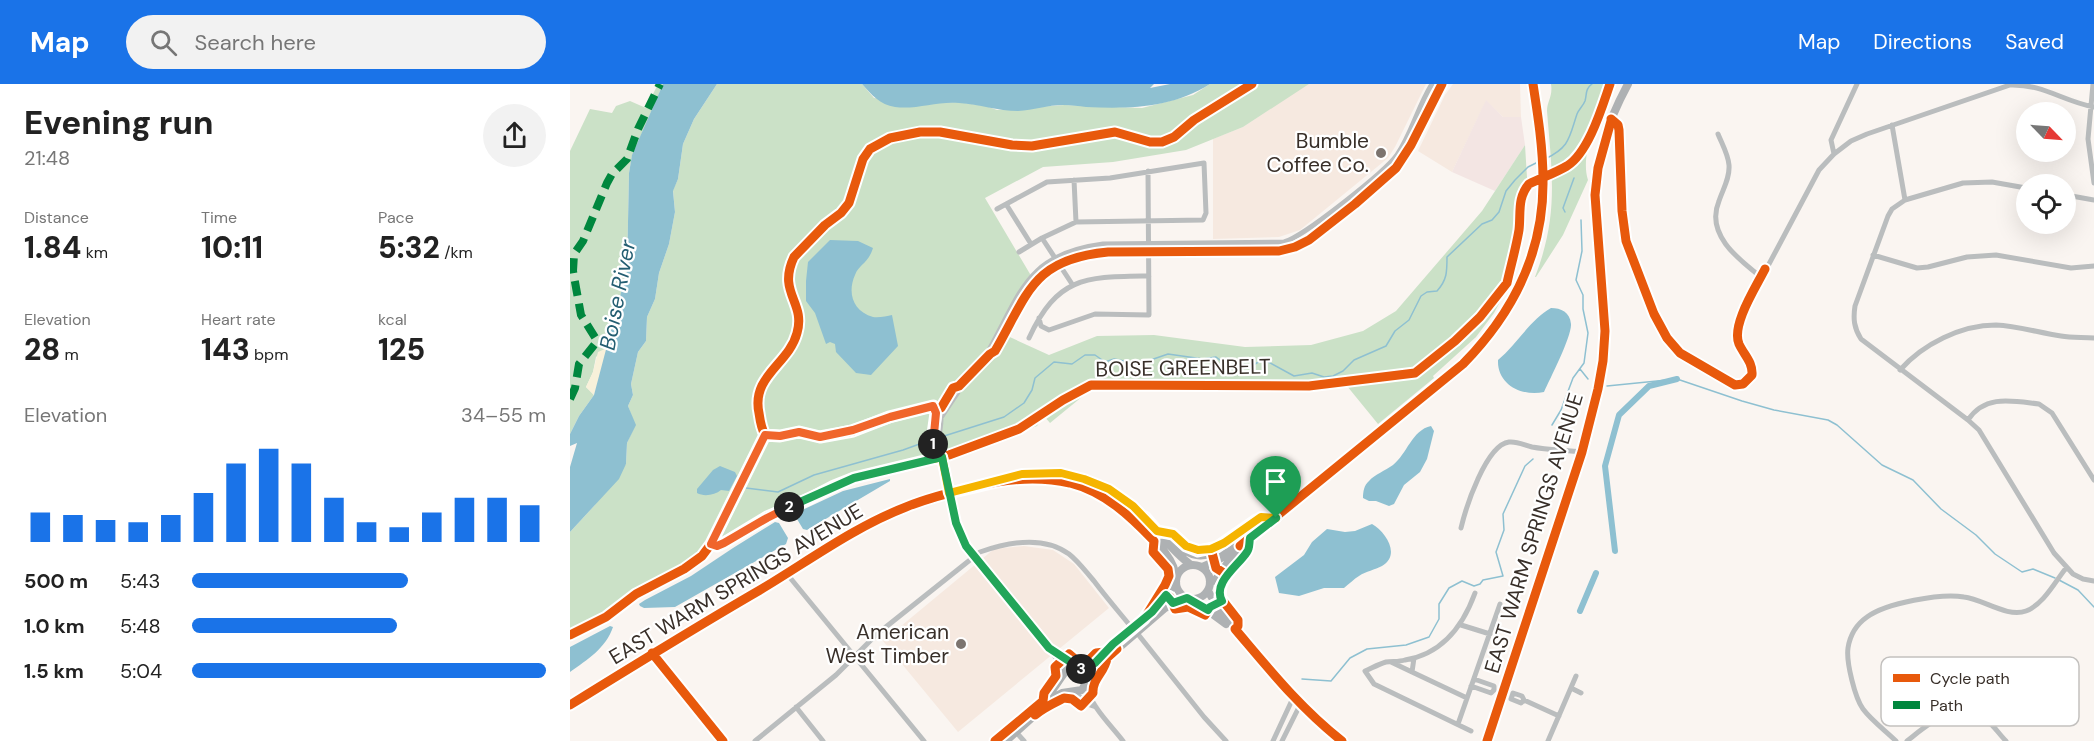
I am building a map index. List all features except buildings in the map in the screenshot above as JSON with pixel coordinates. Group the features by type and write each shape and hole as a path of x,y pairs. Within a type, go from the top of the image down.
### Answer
{"street":[{"path":"990,354 990,348 1020,290 1034,274 1055,258 1080,247 1103,244 1269,243 1284,242 1300,236 1395,158 1432,84"},
{"path":"1096,707 1064,686 1060,663 961,537 941,454 939,435 942,416 958,392 959,386 995,351 1027,292 1047,272 1059,265 1090,254 1279,251 1295,248 1355,204 1396,168 1412,145 1442,84"},
{"path":"994,741 1014,729 1056,696 1082,690 1107,658 1152,612 1176,581 1181,570 1191,565 1202,567 1215,562 1240,546 1462,364 1479,347 1509,308 1525,276 1539,230 1543,180 1533,84"},
{"name":"EAST WARM SPRINGS AVENUE","path":"1487,741 1507,694 1593,413 1603,361 1605,331 1595,195 1598,168 1611,119 1628,84"},
{"path":"1834,154 1831,140 1857,84"},
{"path":"1611,119 1620,130 1622,211 1626,241 1654,314 1673,347 1685,357 1738,386 1747,382 1752,375 1753,368 1740,346 1737,333 1744,311 1811,183 1834,154 1851,141 2003,87 2020,84 2042,88 2092,107"},
{"path":"2093,84 2088,139 2094,182"},
{"path":"1892,125 1905,200"},
{"path":"1718,134 1729,166 1724,189 1715,211 1718,230 1731,250 1761,277"},
{"path":"997,209 1047,182 1110,178 1204,163 1206,213 1203,220 1076,222 1019,252"},
{"path":"1039,318 1041,326 1049,330 1095,314 1149,315 1148,171"},
{"path":"1074,180 1076,222"},
{"path":"2016,186 1992,182 1963,183 1905,200 1892,209 1855,306 1854,325 1861,339 1979,430 2054,553 2066,568 2083,579 2094,581"},
{"path":"2076,197 2094,200"},
{"path":"1006,204 1031,244"},
{"path":"1042,238 1071,285"},
{"path":"1873,255 1917,268 1967,256 1996,255 2071,268 2094,267"},
{"path":"1029,338 1039,318 1052,301 1071,285 1093,278 1149,276"},
{"path":"1900,369 1944,338 1981,327 2003,326 2064,337 2094,338"},
{"path":"1968,420 1977,410 1994,401 2039,404 2046,407 2094,480"},
{"path":"1461,528 1468,502 1494,450 1501,444 1511,442 1533,447 1582,452"},
{"name":"EAST WARM SPRINGS AVENUE","path":"570,705 652,653 863,527 905,507 1001,479 1035,472 1061,473 1102,486 1122,497 1140,512 1177,554 1191,565"},
{"name":"EAST WARM SPRINGS AVENUE","path":"985,484 1045,479 1068,483 1100,495 1135,520 1169,556 1174,565 1176,581"},
{"path":"1157,531 1183,551 1197,556 1213,555 1230,545 1250,538"},
{"path":"754,741 856,657 878,634 980,552 991,548 1038,542 1057,547 1078,562 1226,741"},
{"path":"1006,741 1014,729 1046,698 1067,670 1095,663 1173,603 1201,597 1240,546"},
{"path":"1202,567 1209,574 1209,587 1216,607 1293,698 1342,741"},
{"path":"1896,741 1864,710 1850,668 1849,645 1852,635 1865,618 1875,612 1936,596 1966,597 2016,613 2026,611 2035,605 2066,568"},
{"path":"787,574 924,741"},
{"path":"1176,581 1179,592 1235,629"},
{"path":"1470,731 1374,684 1365,671 1389,662 1414,658 1437,647 1461,625 1475,593"},
{"path":"1458,724 1500,604"},
{"path":"1461,625 1490,634"},
{"path":"1049,648 1086,674 1087,692 1096,707 1124,741"},
{"path":"652,653 723,741"},
{"path":"1412,672 1414,658"},
{"path":"1389,662 1467,698"},
{"path":"1548,741 1576,676"},
{"path":"1474,679 1494,686 1494,690"},
{"path":"1472,686 1491,693 1494,690 1507,694 1510,699 1521,703 1524,700 1559,717"},
{"path":"1571,688 1581,693"},
{"path":"1273,741 1293,698"},
{"path":"1282,741 1300,705"},
{"path":"796,707 823,741"},
{"path":"1907,741 1928,726"},
{"path":"1993,726 2006,741"},
{"path":"1014,729 1024,741"}],"shaded area":[{"path":"1307,84 1426,84 1388,158 1300,230 1279,237 1213,239 1213,139 1243,127"},
{"path":"1453,84 1520,84 1521,117 1503,117 1486,101 1452,172 1418,151 1445,95"},
{"path":"1486,100 1503,117 1521,117 1525,145 1495,191 1452,172"},
{"path":"1024,546 1053,550 1074,564 1109,608 958,732 883,641 994,549"}],"green space":[{"path":"658,84 663,84 632,156 629,173 627,270 607,348 596,357 593,372 586,387 594,395 570,434 570,151 590,109 612,113 616,106 630,101 646,108"},
{"path":"717,84 862,84 874,98 936,103 957,102 997,110 1064,105 1142,108 1193,95 1210,84 1309,84 1243,127 1186,150 1113,162 1043,167 985,198 1033,279 1016,300 1001,333 1049,355 1097,336 1154,335 1245,347 1311,345 1363,331 1396,311 1482,211 1525,145 1528,194 1523,204 1524,227 1513,278 1494,313 1476,337 1433,376 1434,378 1378,424 1347,386 1298,390 1094,387 1050,423 1044,416 1037,426 996,441 934,454 933,459 854,478 782,510 702,556 684,569 636,594 596,623 570,635 570,532 594,506 626,464 627,443 635,425 628,406 633,395 631,384 638,352 646,341 647,317 655,299 659,273 669,244 675,212 673,190 678,179 683,144 694,119"},
{"path":"1551,84 1610,84 1586,157 1588,180 1563,235 1535,277 1543,255 1551,214 1552,175 1547,111"}],"sand":[{"path":"607,348 594,395 586,387 598,352"}],"water":[{"path":"663,84 717,84 694,119 683,144 678,179 673,191 675,212 669,244 659,273 655,299 647,317 646,341 638,352 631,384 633,395 628,406 636,425 627,443 626,464 619,479 570,532 570,467 577,443 570,446 570,434 594,395 627,270 629,173 632,155"},
{"path":"862,84 1154,84 1150,88 1170,84 1210,84 1181,98 1151,105 1119,108 1057,105 1018,111 951,103 895,107 880,101"},
{"path":"830,240 858,241 873,248 855,275 852,295 856,306 866,314 873,317 892,315 898,346 871,375 856,373 836,352 835,344 830,342 826,344 815,313 806,301 808,262"},
{"path":"1551,308 1558,309 1569,316 1571,324 1564,347 1544,392 1520,391 1502,376 1498,360 1537,319"},
{"path":"1431,426 1434,431 1427,459 1420,472 1404,485 1394,504 1389,506 1363,498 1367,483 1393,465 1414,437 1424,428"},
{"path":"720,466 735,472 737,476 729,491 721,490 706,495 697,493 697,489 713,470"},
{"path":"890,479 807,530 803,529 797,519 798,512 843,491"},
{"path":"775,522 779,523 788,538 786,544 675,607 644,608 640,606 639,604 645,600 691,576"},
{"path":"1372,524 1382,532 1391,550 1388,561 1382,566 1362,574 1344,588 1324,588 1299,596 1279,593 1275,577 1304,555 1312,542 1327,529 1355,531"},
{"path":"610,626 613,627 601,647 570,672 570,647"}],"waterway":[{"path":"1545,159 1564,146 1585,101 1587,90 1592,84"},
{"path":"941,437 1004,417 1024,403 1032,390 1035,378 1054,362 1072,364 1085,355 1095,355 1105,362 1114,359 1139,364 1168,354 1203,359 1216,357 1229,367 1241,364 1252,366 1263,359 1294,376 1312,373 1324,377 1333,376 1343,371 1354,360 1386,346 1395,331 1409,320 1421,296 1427,292 1437,291 1443,283 1446,276 1447,257 1482,224 1492,220 1499,212 1506,191 1528,167 1540,161"},
{"path":"1565,212 1563,208 1574,178"},
{"path":"1552,425 1561,410 1573,378 1584,363 1588,333 1583,309 1583,295 1576,280 1582,251 1581,220"},
{"path":"1580,369 1588,379"},
{"path":"1607,386 1677,379 1774,410 1828,420 1837,425 1882,465 1913,480 1941,509 1976,535 1995,554 2022,572 2033,569 2055,578"},
{"path":"1615,551 1605,466 1619,415 1649,386 1677,379"},
{"path":"746,488 778,492 814,475 903,450 936,438"},
{"path":"1302,679 1331,681 1350,658 1367,649 1406,645 1429,637 1439,619 1439,604 1449,588 1462,581 1474,586 1483,580 1503,576 1496,552 1504,530 1503,514 1525,466 1533,459"},
{"path":"1580,611 1596,573"},
{"path":"2059,580 2078,590 2094,607"}],"marked path":[{"path":"570,399 575,388 579,364 595,344 596,339 581,315 573,271 574,254 583,241 612,174 627,159 638,129 660,84"}],"cycle path":[{"path":"711,544 765,435 759,413 760,389 793,344 797,333 798,313 789,280 794,257 849,203 863,159 870,149 890,138 920,132 940,132 1012,145 1032,146 1115,132 1150,142 1162,142 1174,137 1194,120 1252,84"},
{"path":"941,408 953,388 959,386 995,351 1025,296 1035,283 1048,271 1063,262 1108,252 1279,251 1309,240 1396,168 1411,145 1442,84"},
{"path":"1240,546 1463,364 1497,324 1511,303 1531,257 1542,207 1542,156 1533,84"},
{"name":"BOISE GREENBELT","path":"570,635 606,617 636,594 684,569 702,556 711,544 717,546 724,543 767,517 854,478 949,455 1019,429 1063,400 1091,385 1309,386 1415,373 1455,341 1480,317 1507,283 1519,230 1521,200 1525,189 1529,184 1567,166 1582,151 1594,128 1610,84"},
{"path":"1611,119 1618,125 1619,130 1622,211 1626,241 1654,314 1667,338 1680,353 1735,385 1743,384 1752,375 1750,362 1739,344 1738,327 1765,269"},
{"path":"1487,741 1582,452 1598,389 1605,331 1595,195 1598,168 1611,121"},
{"path":"765,435 780,436 799,432 820,437 853,431 889,417 933,406 936,413 933,459"},
{"path":"570,705 831,545 887,515 931,498 998,482 1034,479 1058,481 1083,487 1116,506 1154,541 1153,552 1168,569 1169,576 1144,619 1105,652 1096,653 1089,660 1082,662 1069,654 1055,667 1056,676 1044,693 1043,701 995,741"},
{"path":"1145,517 1157,531 1173,534 1186,546 1198,551 1217,547 1256,520"},
{"path":"1211,549 1216,568 1227,575 1221,586 1220,597 1238,620 1238,626 1235,629"},
{"path":"1161,592 1170,597 1175,609 1188,607 1205,615 1210,607 1222,601"},
{"path":"1235,629 1299,702 1342,741"},
{"path":"1035,715 1064,698 1072,699 1081,706 1093,693 1094,684 1107,658 1117,649"},
{"path":"652,653 723,741"}],"place":[{"name":"Bumble Coffee Co.","path":"1381,153"},
{"name":"American West Timber","path":"961,644"}],"route":[{"path":"1276,518 1250,538 1246,554 1237,562 1221,586 1222,601 1208,610 1187,598 1173,603 1166,595 1152,612 1113,644 1095,663 1081,669 1049,648 966,546 956,523 949,493 942,457 854,478 809,500 782,510 724,543 717,546 711,544 765,435 780,436 799,432 820,437 853,430 928,406 936,409 933,459 942,457 949,493 1022,474 1061,473 1109,489 1133,506 1157,531 1173,534 1186,546 1204,551 1224,543 1261,517 1276,518"}],"water label":[{"name":"Boise River","path":"617,295"}]}
